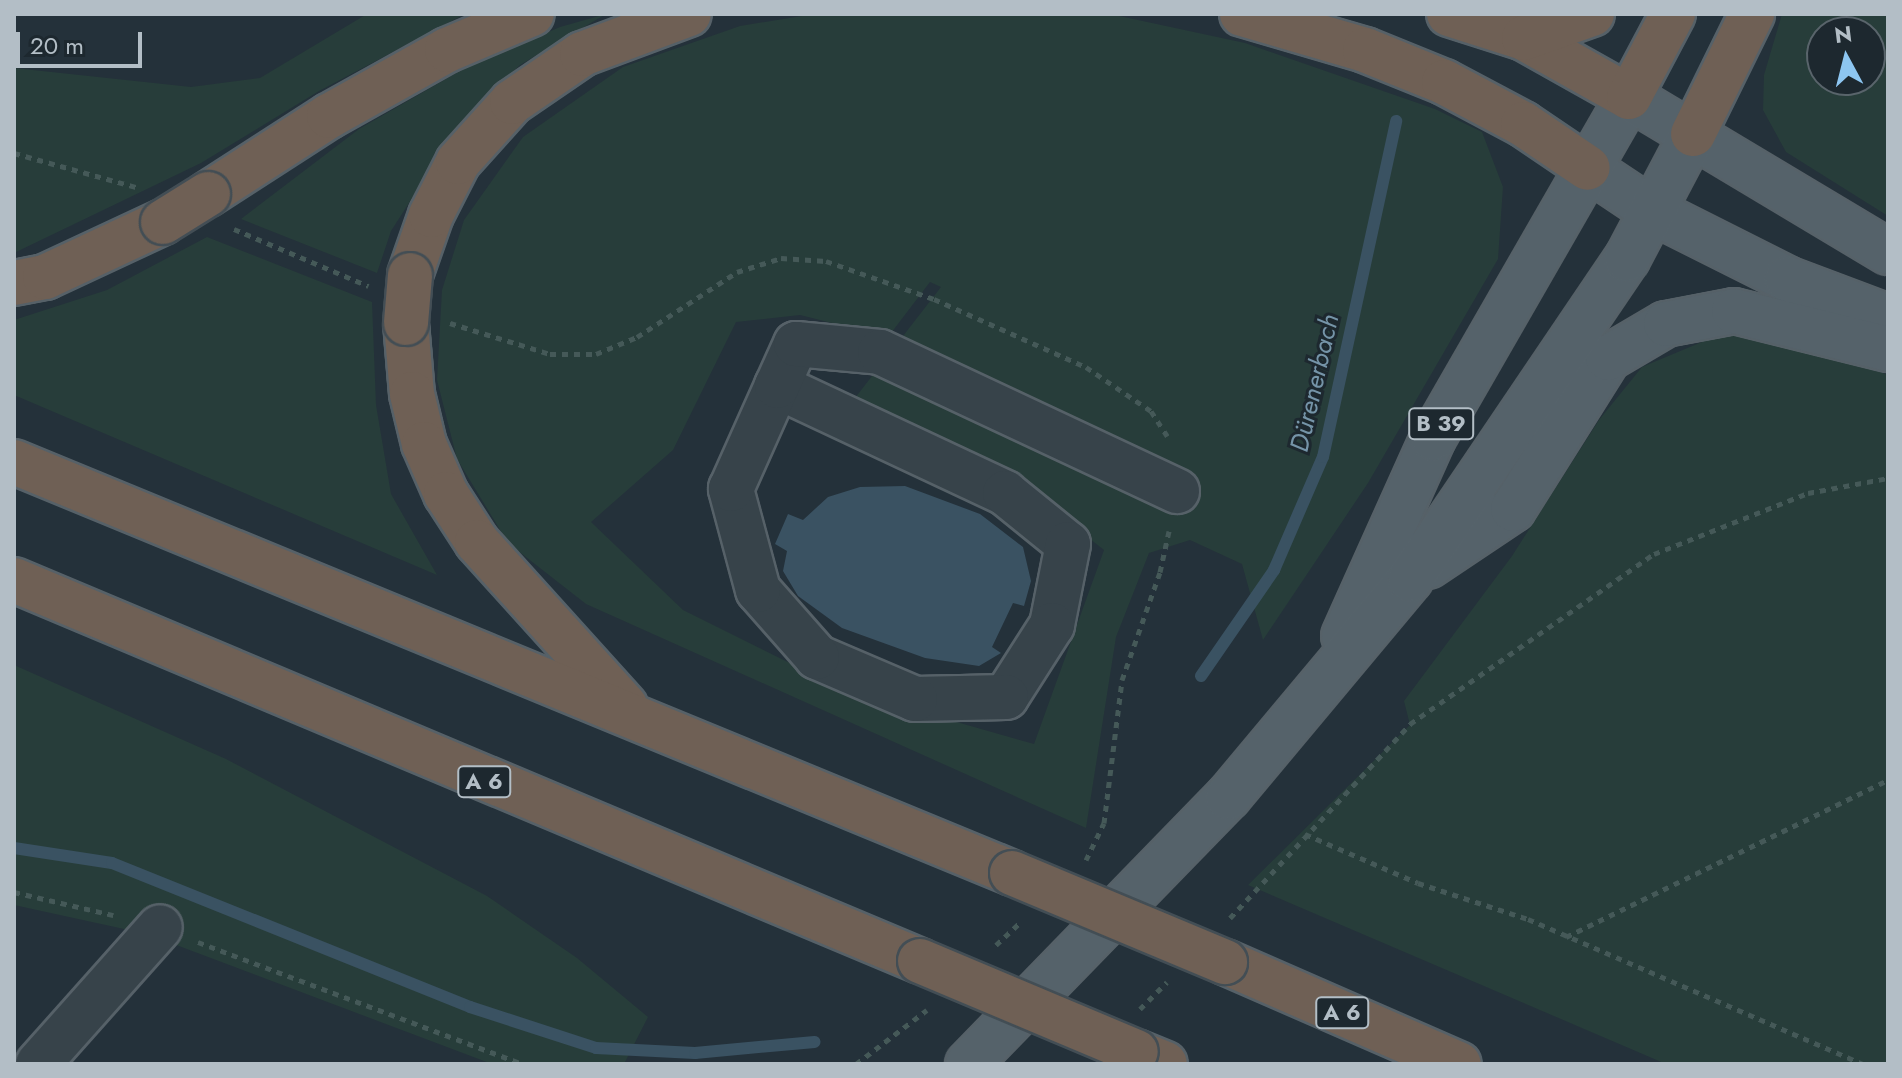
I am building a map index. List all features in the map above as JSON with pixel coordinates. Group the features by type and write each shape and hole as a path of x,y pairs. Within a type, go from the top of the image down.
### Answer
{"highway":[{"path":"14,283 45,277 163,222 447,50 532,14"},
{"path":"634,717 477,542 446,494 424,444 412,394 406,323 410,275 431,215 458,162 512,102 582,54 689,14"},
{"path":"1242,14 1365,50 1444,82 1523,124 1588,168"},
{"path":"1449,14 1524,38 1629,97"},
{"path":"1524,38 1592,14"},
{"name":"B 39","path":"1629,97 1673,14"},
{"name":"B 39","path":"1693,134 1752,14"},
{"name":"A 6","path":"14,462 1012,873 1224,944 1459,1064"},
{"name":"A 6","path":"26,589 920,961 1143,1046"}],"main road":[{"name":"B 39","path":"1318,693 1433,438 1629,97"},
{"path":"1629,97 1888,252"},
{"name":"B 39","path":"968,1064 1151,880 1318,693 1410,579 1654,212 1693,134"},
{"path":"1588,168 1654,212 1787,279 1888,317"},
{"path":"1410,579 1513,509 1608,358 1666,324 1734,311 1888,349"}],"lane":[{"path":"777,386 1005,493 1068,544 1052,625 1006,697 915,699 817,657 758,590 731,489 777,386 796,344 880,352 1177,491"},
{"path":"38,1064 160,927"}],"path":[{"path":"1224,944 1305,834 1410,724 1654,554 1808,493 1888,478"},
{"path":"1565,937 1888,780"},
{"path":"1305,834 1565,937 1863,1064"},
{"path":"14,892 160,927 523,1064"},
{"path":"1143,1046 1170,979"}],"green space":[{"path":"367,14 465,14 319,91 201,163 14,253 14,68 191,87 260,78"},
{"path":"606,14 520,65 461,122 391,231 377,273 241,219 359,129 465,68 560,27"},
{"path":"814,14 1110,14 1245,43 1435,109 1482,132 1503,187 1498,259 1368,483 1263,640 1242,564 1190,540 1149,553 1116,637 1086,828 586,604 508,543 457,459 437,380 442,290 464,220 523,137 623,67 740,26","holes":["930,282 941,287 848,407 1025,488 1104,550 1034,744 844,690 683,610 591,522 673,450 736,322 800,315 888,337"]},
{"path":"1782,14 1888,14 1888,216 1786,152 1763,110 1764,75"},
{"path":"207,237 372,302 376,405 391,494 437,575 14,395 14,320 107,290"},
{"path":"1721,334 1780,335 1888,375 1888,1064 1666,1064 1248,885 1410,725 1404,701 1512,556 1599,420 1642,367"},
{"path":"14,665 226,759 487,896 577,958 648,1017 624,1064 492,1064 147,934 14,905"}],"water":[{"path":"905,486 980,514 1023,547 1031,581 1024,606 1013,603 992,647 1001,653 979,666 925,658 842,628 798,596 783,571 787,551 775,544 788,514 803,520 828,497 860,487"}],"waterway":[{"name":"Dürenerbach","path":"1201,676 1274,570 1323,457 1396,121"},
{"path":"14,848 112,863 470,1007 596,1048 695,1053 814,1042"}]}
